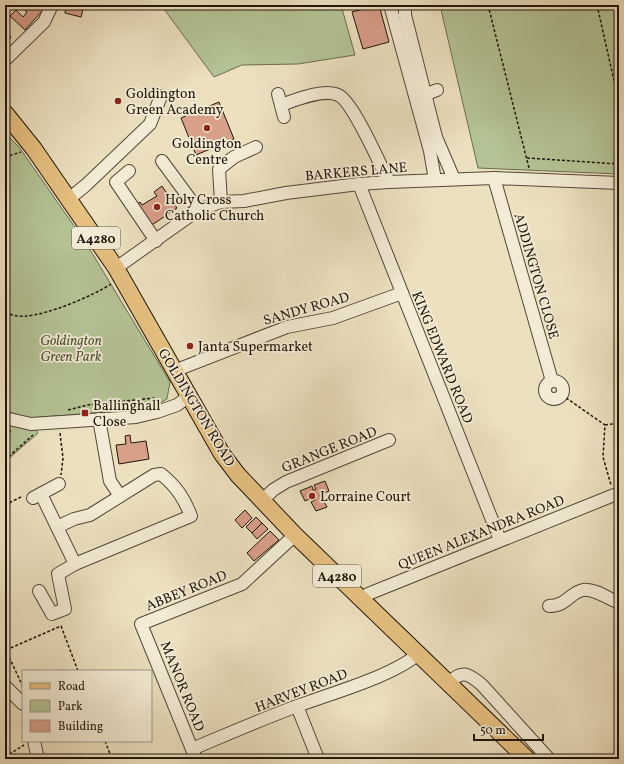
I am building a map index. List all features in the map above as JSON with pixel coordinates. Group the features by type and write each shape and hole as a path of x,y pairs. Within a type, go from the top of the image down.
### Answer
{"main road":[{"name":"GOLDINGTON ROAD","path":"5,114 34,149 70,198 116,268 222,454 238,475 262,501 362,600 527,759"}],"street":[{"path":"5,60 44,22 52,5"},
{"path":"390,5 430,151 435,180"},
{"path":"405,5 405,15 424,95 436,137 454,179"},
{"path":"424,95 437,90"},
{"path":"284,116 279,99 321,93 338,95 351,107 389,182"},
{"path":"70,198 86,185 150,124 161,96"},
{"path":"221,202 219,169 234,158 256,147"},
{"path":"162,162 198,210"},
{"path":"129,172 116,182 156,241"},
{"name":"BARKERS LANE","path":"116,268 198,210 221,202 359,184 389,182 494,178 619,183"},
{"name":"ADDINGTON CLOSE","path":"494,178 552,381 559,382 563,388 562,395"},
{"name":"KING EDWARD ROAD","path":"359,184 500,540"},
{"name":"SANDY ROAD","path":"174,371 287,327 333,318 402,294"},
{"path":"5,418 31,424 41,424 136,416 157,412 177,405 189,396"},
{"path":"99,419 110,481 120,496"},
{"name":"GRANGE ROAD","path":"262,501 286,482 389,440"},
{"path":"39,591 52,614 66,609 58,574 75,564 196,514 174,485 161,474 154,475 90,515 74,519 57,527"},
{"path":"59,484 37,496 57,527 75,564"},
{"name":"QUEEN ALEXANDRA ROAD","path":"362,600 368,594 614,495"},
{"name":"ABBEY ROAD","path":"141,624 242,584 295,534"},
{"path":"549,606 560,605 583,590 589,590 619,603"},
{"name":"MANOR ROAD","path":"141,624 194,754"},
{"name":"HARVEY ROAD","path":"194,754 297,706 375,677 409,662 418,654"},
{"path":"449,683 454,677 463,674 471,676 482,685 549,759"},
{"path":"5,686 22,703"},
{"path":"297,706 318,759"},
{"path":"29,743 38,759"}],"path":[{"path":"488,5 532,180"},
{"path":"597,5 619,103"},
{"path":"527,158 619,164"},
{"path":"5,313 25,316 38,315 89,296 112,283 116,268"},
{"path":"5,318 11,314"},
{"path":"562,395 605,425 619,423"},
{"path":"58,423 63,458 59,484"},
{"path":"5,460 35,433 41,424"},
{"path":"605,425 603,457 614,495"},
{"path":"5,505 26,494 37,496"},
{"path":"6,650 61,626 78,670"},
{"path":"5,648 22,685"},
{"path":"105,742 112,759"},
{"path":"5,757 29,743"}],"green space":[{"path":"161,5 341,5 355,55 298,64 242,65 214,77"},
{"path":"440,5 619,5 619,174 478,168"},
{"name":"Goldington Green Park","path":"5,133 19,147 86,243 170,382 167,399 158,404 105,412 30,418 5,411"},
{"path":"5,424 35,428 38,433 5,462"}],"building":[{"path":"37,5 43,10 25,30 10,16 16,10 23,17 27,12 20,6"},
{"path":"66,5 84,5 81,17 65,13"},
{"path":"379,5 389,42 363,49 352,12"},
{"path":"6,32 11,37 5,47"},
{"name":"Goldington Centre","path":"219,102 234,139 196,155 181,118"},
{"name":"Holy Cross Catholic Church","path":"162,186 177,208 152,225 136,205 140,202 142,205 157,196 154,192"},
{"path":"130,435 131,443 146,441 149,459 119,464 116,445 126,444 125,436"},
{"name":"Lorraine Court","path":"325,481 329,491 320,495 327,507 316,511 311,502 315,500 314,497 305,501 300,491 312,486 313,490 316,489 314,485"},
{"path":"245,510 252,518 242,528 235,520"},
{"path":"256,517 262,523 252,533 246,527"},
{"path":"262,523 268,529 257,539 252,533"},
{"path":"270,531 279,540 254,561 247,553"}],"place":[{"name":"Goldington Green Academy","path":"118,101"},
{"name":"Goldington Centre","path":"207,128"},
{"name":"Holy Cross Catholic Church","path":"157,207"},
{"name":"Janta Supermarket","path":"190,346"},
{"name":"Ballinghall Close","path":"85,413"},
{"name":"Lorraine Court","path":"312,496"}]}
